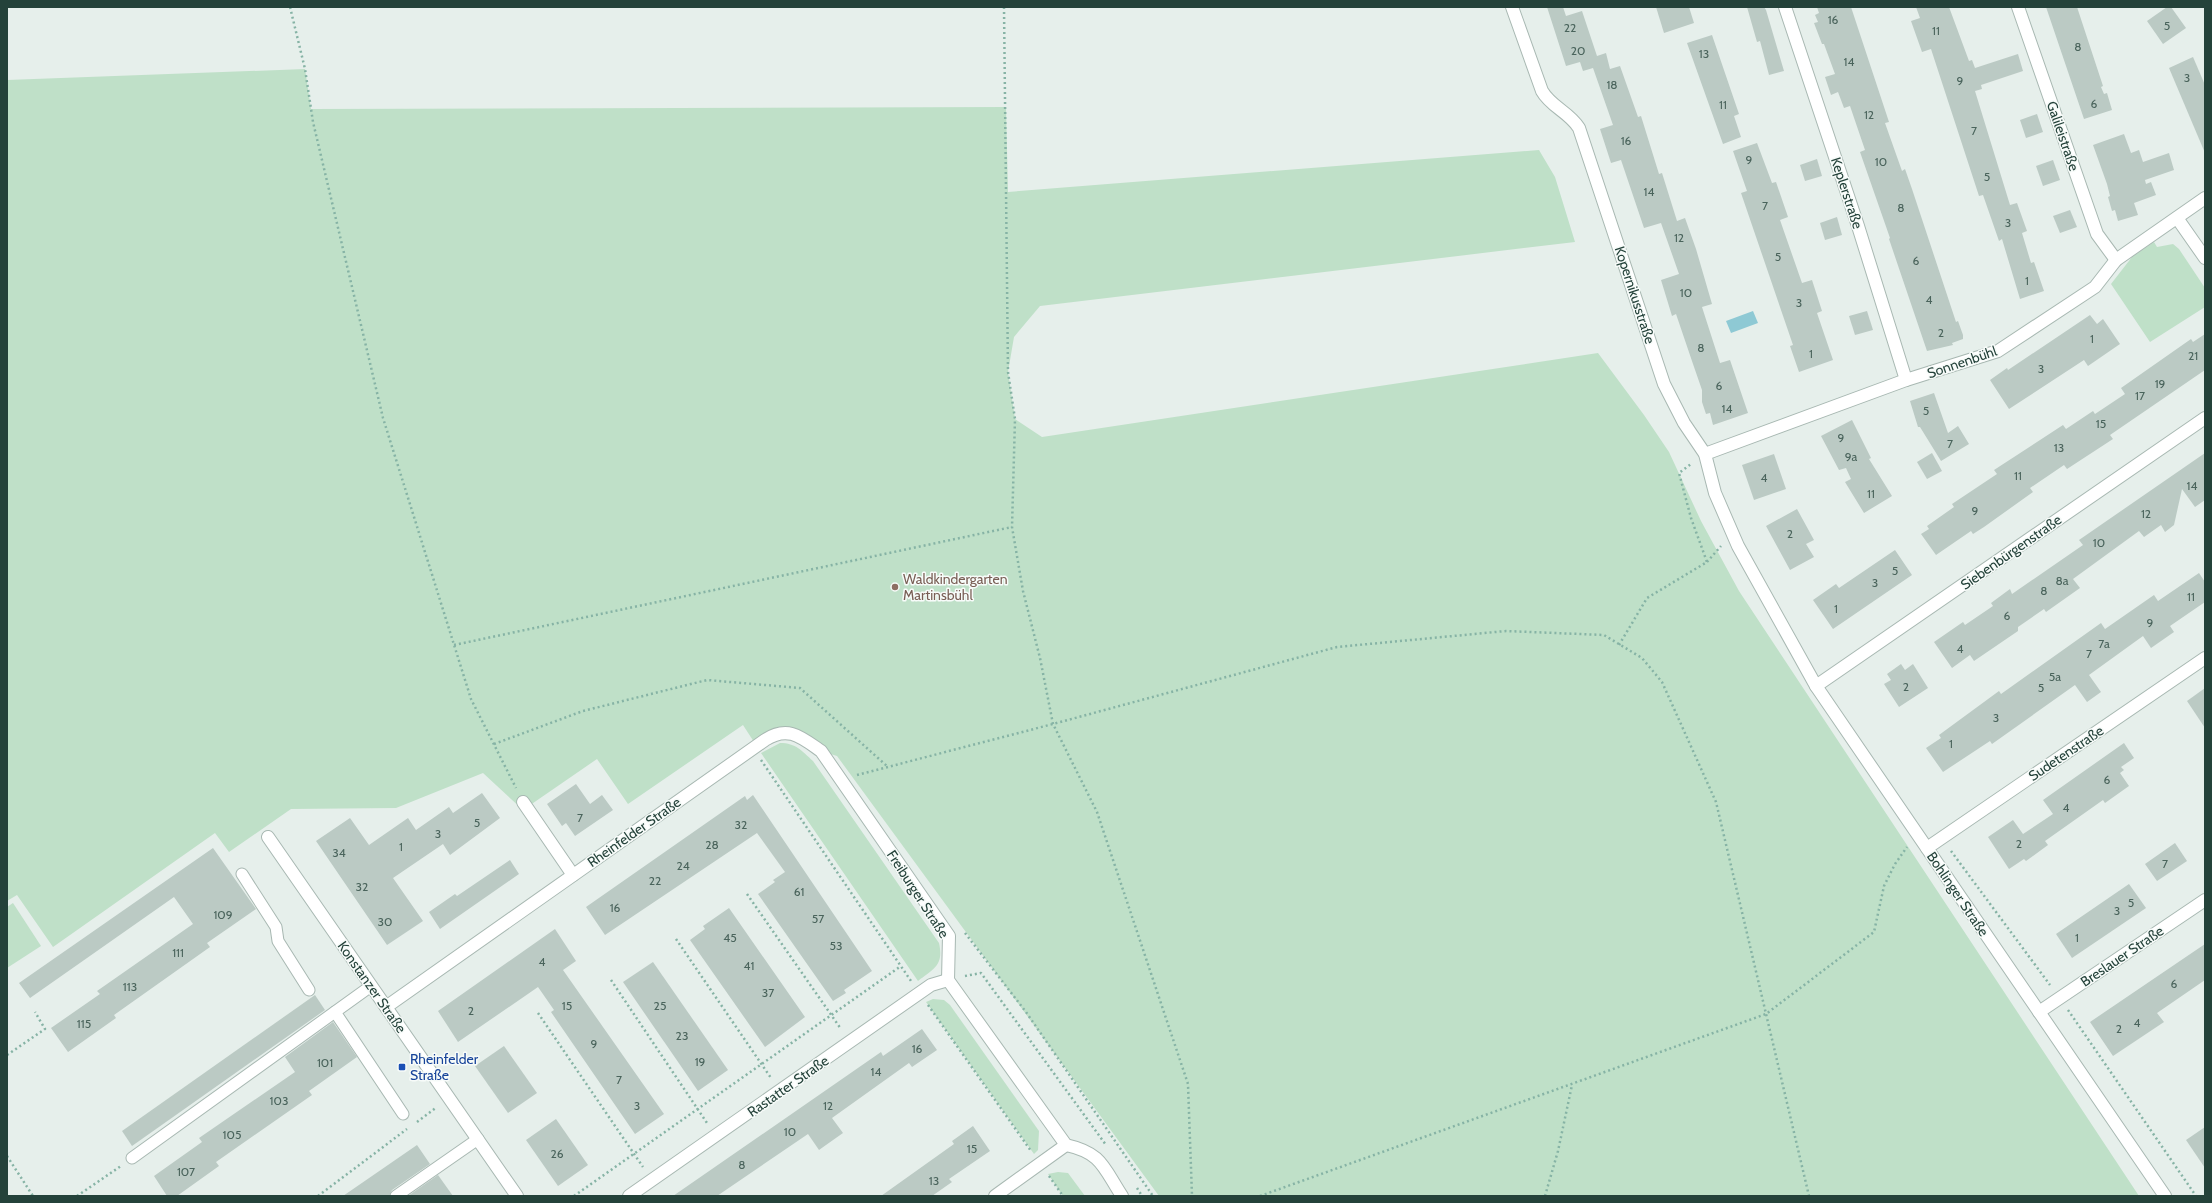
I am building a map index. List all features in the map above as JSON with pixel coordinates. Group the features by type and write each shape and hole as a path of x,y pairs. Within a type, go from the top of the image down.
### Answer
{"street":[{"name":"Kopernikusstraße","path":"1512,7 1542,91 1548,101 1567,113 1579,128 1664,384 1684,423 1705,454 1715,493 1760,587"},
{"name":"Keplerstraße","path":"1785,7 1858,226 1906,380"},
{"name":"Galileistraße","path":"2018,7 2097,234 2116,260"},
{"name":"Sonnenbühl","path":"1705,454 1906,380 1998,351 2094,287 2116,260 2205,198"},
{"path":"2177,218 2205,258"},
{"name":"Siebenbürgenstraße","path":"1816,686 2205,418"},
{"name":"Bohlinger Straße","path":"1760,587 1816,686 2165,1196"},
{"name":"Sudetenstraße","path":"1926,848 2205,658"},
{"name":"Freiburger Straße","path":"765,740 776,733 798,735 820,751 950,936 948,980"},
{"name":"Rheinfelder Straße","path":"386,1007 765,740"},
{"path":"523,802 573,875"},
{"name":"Konstanzer Straße","path":"268,837 517,1196"},
{"name":"Breslauer Straße","path":"2039,1012 2205,900"},
{"path":"948,980 1066,1145 1084,1149 1095,1155 1122,1196"},
{"name":"Rastatter Straße","path":"629,1196 780,1092 931,985 948,980"},
{"path":"995,1196 1066,1145"}],"lane":[{"path":"242,874 276,927 278,941 309,990"},
{"path":"132,1158 371,986"},
{"path":"335,1012 403,1114"},
{"path":"396,1196 478,1140"}],"path":[{"path":"290,7 305,69 313,122 383,418 471,699 523,802"},
{"path":"1004,7 1008,372 1015,419 1012,527 1023,591 1040,658 1053,724 1097,812 1188,1084 1192,1196"},
{"path":"1705,454 1679,474 1691,518 1707,562"},
{"path":"454,645 1012,527"},
{"path":"1619,645 1647,598 1707,562 1723,543 1734,535"},
{"path":"840,779 1053,724 1337,647 1506,631 1604,636 1642,658 1662,682 1716,802 1809,1196"},
{"path":"494,744 583,711 707,680 800,688 888,767"},
{"path":"753,748 920,993 1063,1196"},
{"path":"1260,1196 1766,1014 1874,932 1884,886 1895,864 1916,833"},
{"path":"1941,838 2060,998 2196,1196"},
{"path":"747,894 850,1043"},
{"path":"961,927 1026,1012 1153,1196"},
{"path":"676,939 780,1092"},
{"path":"574,1196 902,966"},
{"path":"948,980 982,973 1110,1151"},
{"path":"611,980 716,1136"},
{"path":"7,1056 45,1029 35,1012"},
{"path":"538,1013 653,1180"},
{"path":"1545,1196 1558,1151 1572,1085"},
{"path":"318,1196 449,1098"},
{"path":"7,1156 33,1196"},
{"path":"77,1196 132,1158"},
{"path":"1133,1183 1142,1196"},
{"path":"1546,1192 1549,1196"}],"green space":[{"path":"305,69 311,109 1006,107 1008,192 1539,150 1555,177 1575,242 1040,306 1014,337 1008,372 1015,419 1042,437 1598,353 1644,415 1669,452 1701,521 1739,591 2139,1196 1159,1196 837,756 821,751 798,735 754,742 743,725 628,804 597,759 523,810 483,773 396,808 291,809 229,852 215,833 53,947 17,895 7,901 7,80"},
{"path":"2154,242 2157,247 2173,244 2179,249 2205,288 2205,307 2150,342 2111,284 2132,257"},
{"path":"780,743 795,746 813,761 939,943 939,962 933,970 918,981 761,753"},
{"path":"13,903 41,946 7,968 7,907"},
{"path":"933,999 944,1000 950,1005 1039,1131 1038,1150 1034,1154 926,1002"},
{"path":"1058,1172 1068,1173 1085,1196 1063,1196 1048,1174"}],"water":[{"path":"1753,311 1758,323 1731,333 1726,321"}],"building":[{"path":"1547,7 1563,7 1566,16 1582,11 1597,56 1606,53 1610,69 1620,66 1638,117 1641,116 1659,174 1662,173 1677,221 1685,218 1696,249 1712,304 1702,307 1720,363 1730,360 1748,413 1713,425 1710,413 1706,414 1702,402 1702,390 1676,314 1672,316 1661,280 1679,274 1661,223 1644,228 1621,160 1611,163 1600,129 1613,125 1593,68 1583,71 1580,62 1566,66"},
{"path":"1656,7 1689,7 1694,23 1664,33"},
{"path":"1747,7 1764,7 1766,10 1784,71 1769,75 1760,41 1757,42"},
{"path":"1817,7 1851,7 1889,122 1885,123 1902,171 1905,169 1956,322 1958,321 1963,335 1963,339 1952,343 1953,345 1927,351 1860,152 1865,150 1850,106 1844,108 1838,92 1831,95 1825,77 1835,74 1824,44 1822,44 1814,23 1818,22 1815,15 1819,13"},
{"path":"1916,7 1949,7 1969,61 1972,60 1975,68 2018,54 2023,71 1981,85 1982,89 1975,91 2010,205 2017,203 2027,231 2022,233 2031,263 2034,262 2044,291 2020,299 2002,239 1999,241 1983,195 1979,196 1931,49 1922,52 1911,21 1920,18"},
{"path":"2046,7 2077,7 2103,86 2101,87 2104,94 2107,93 2112,110 2084,119"},
{"path":"2167,7 2171,7 2186,28 2163,44 2147,21"},
{"path":"1712,35 1739,114 1734,116 1741,137 1723,144 1687,43"},
{"path":"2193,57 2205,85 2205,153 2169,68"},
{"path":"2037,114 2043,132 2026,138 2020,120"},
{"path":"2124,134 2131,153 2139,150 2143,162 2169,153 2174,170 2145,180 2146,184 2151,182 2156,195 2134,203 2138,215 2118,221 2115,210 2112,211 2108,197 2110,196 2107,184 2093,145"},
{"path":"1757,143 1772,183 1776,182 1788,217 1780,220 1802,283 1812,280 1822,311 1817,313 1833,360 1799,372 1790,346 1793,345 1741,193 1747,191 1733,151"},
{"path":"1817,159 1822,176 1805,181 1800,165"},
{"path":"2053,160 2060,180 2043,186 2036,166"},
{"path":"2070,210 2077,227 2060,233 2053,216"},
{"path":"1837,217 1842,235 1825,240 1820,223"},
{"path":"1867,311 1873,330 1855,335 1849,316"},
{"path":"2090,315 2097,324 2103,319 2120,344 2088,366 2084,360 2009,409 1990,380 2007,368 2008,370"},
{"path":"2205,334 2205,370 2110,435 2113,439 2067,469 2064,465 2030,488 2033,492 1984,527 1973,534 1971,531 1936,555 1921,534 1929,529 1927,526 1954,507 1952,504 1997,474 1994,470 2063,425 2066,429 2093,411 2095,414 2125,394 2121,388 2191,339 2193,342"},
{"path":"1934,393 1948,433 1958,426 1969,444 1941,461 1920,427 1918,427 1910,401"},
{"path":"1852,420 1871,458 1869,459 1892,496 1864,513 1845,482 1851,479 1846,468 1839,470 1821,436"},
{"path":"1932,453 1942,471 1927,479 1917,462"},
{"path":"2205,453 2205,500 2195,507 2182,489 2174,525 2165,532 2161,525 2144,537 2139,531 2073,579 2080,588 2046,612 2044,609 2018,627 2018,631 1974,661 1970,655 1952,668 1934,642 1963,622 1965,625 1993,606 1991,603 2010,589 2012,594 2083,545 2079,540"},
{"path":"1774,454 1786,489 1754,500 1742,465"},
{"path":"1797,509 1814,540 1806,544 1814,557 1790,570 1766,526"},
{"path":"1895,550 1912,575 1833,629 1813,600 1836,584 1839,588"},
{"path":"2199,573 2205,582 2205,602 2170,626 2174,632 2151,648 2143,636 2089,675 2101,692 2087,702 2075,685 1992,744 1990,741 1943,772 1926,748 1941,738 1939,735 1999,691 2001,694 2101,623 2105,629 2154,595 2158,601"},
{"path":"1901,664 1905,670 1913,664 1928,688 1899,707 1884,684 1891,680 1887,674"},
{"path":"2205,688 2205,728 2187,701"},
{"path":"2124,743 2134,758 2121,767 2124,770 2120,773 2129,786 2105,803 2103,800 2045,841 2048,845 2026,861 2024,859 2009,869 1988,837 2013,820 2023,834 2053,814 2043,800"},
{"path":"576,784 590,804 602,795 613,810 575,836 566,823 562,826 547,804"},
{"path":"482,793 500,818 450,855 443,844 393,878 423,921 387,945 316,841 350,818 369,845 408,818 416,830 449,807 453,813"},
{"path":"753,795 872,971 844,990 846,993 833,1001 758,894 775,882 773,880 785,872 757,833 605,935 586,907 745,796 747,800"},
{"path":"2175,843 2187,861 2157,881 2145,864"},
{"path":"213,848 256,909 207,943 210,947 114,1015 116,1018 68,1052 51,1028 100,994 97,991 193,924 174,897 30,998 19,983"},
{"path":"510,860 519,874 440,929 429,912 455,894 457,896"},
{"path":"2129,884 2146,908 2072,958 2056,934"},
{"path":"729,908 805,1017 765,1047 690,940 705,929 703,926"},
{"path":"555,929 576,961 563,970 664,1114 635,1134 551,1012 554,1010 538,987 458,1042 438,1011"},
{"path":"2205,944 2205,980 2157,1013 2164,1022 2113,1056 2090,1022"},
{"path":"653,962 728,1070 698,1091 623,982"},
{"path":"315,995 325,1010 132,1146 122,1131"},
{"path":"333,1022 357,1057 309,1091 312,1095 216,1162 219,1166 177,1196 167,1196 154,1176 202,1142 199,1138 295,1072 285,1057"},
{"path":"922,1029 937,1050 912,1067 909,1063 832,1118 843,1133 819,1150 808,1134 717,1196 673,1196 881,1052 883,1056"},
{"path":"504,1046 537,1093 508,1113 475,1066"},
{"path":"556,1119 588,1165 558,1186 526,1140"},
{"path":"973,1126 990,1151 949,1179 952,1182 932,1196 881,1196 954,1144 952,1141"},
{"path":"2205,1127 2205,1168 2186,1140"},
{"path":"417,1145 430,1164 392,1190 389,1196 343,1196"},
{"path":"438,1175 453,1196 408,1196"}],"place":[{"name":"Waldkindergarten Martinsbühl","path":"895,587"},
{"name":"Rheinfelder Straße","path":"402,1067"}]}
